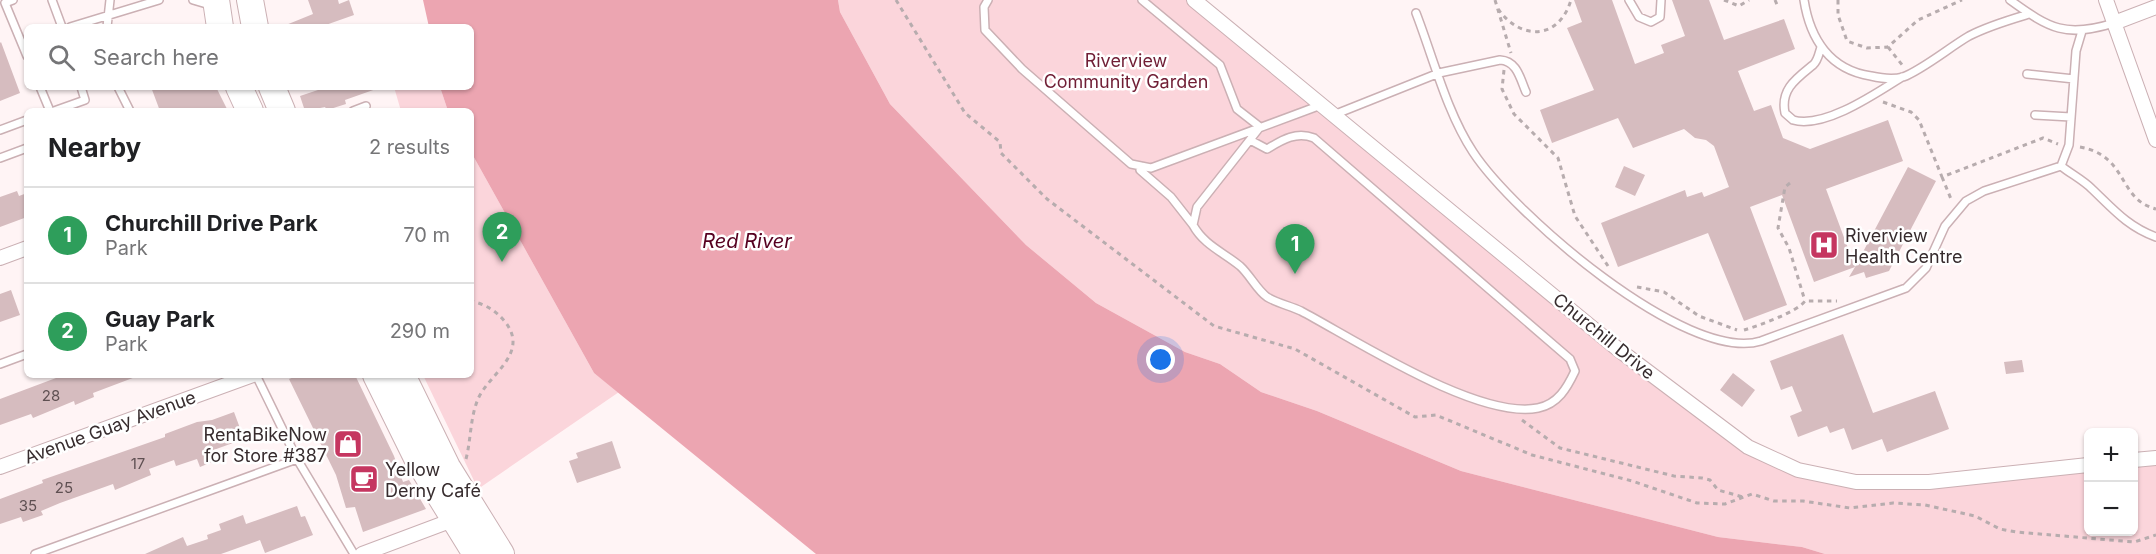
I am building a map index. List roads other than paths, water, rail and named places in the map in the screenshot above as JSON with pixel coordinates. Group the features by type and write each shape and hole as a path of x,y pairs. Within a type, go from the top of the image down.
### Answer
{"highway":[{"path":"250,0 254,24"},
{"path":"240,90 249,108"},
{"path":"273,90 281,108"},
{"path":"377,378 407,440 464,515 501,554"},
{"path":"404,378 459,487 464,515 476,554"}],"street":[{"name":"Churchill Drive","path":"1194,0 1336,114 1619,350 1748,447 1798,470 1856,482 1929,482 2084,465"},
{"path":"2106,0 2156,140"},
{"path":"2114,23 2156,7"},
{"path":"0,258 24,249"},
{"name":"Avenue Guay Avenue","path":"0,467 246,378"},
{"path":"2138,460 2156,458"},
{"path":"362,554 464,515"}],"lane":[{"path":"13,0 2,4 24,41"},
{"path":"52,0 61,24"},
{"path":"107,24 110,0"},
{"path":"80,24 159,0"},
{"path":"988,0 984,7 985,30 1022,69 1131,164 1151,168 1323,104"},
{"path":"1142,0 1220,65 1237,110 1260,127"},
{"path":"1629,0 1639,17 1651,22 1660,17 1660,0"},
{"path":"1804,0 1811,27 1821,47 1833,61 1858,74 1883,78 1906,75"},
{"path":"2010,0 2057,28 2082,31 2114,23"},
{"path":"1416,13 1461,131 1490,176 1571,251 1648,309 1704,335 1747,344 1761,341 1906,288 1926,268 1951,216 1973,196 2061,166"},
{"path":"1821,47 1815,63 1796,77 1786,94 1785,113 1792,120 1816,121 1867,99 1971,34 2030,14"},
{"path":"2061,166 2069,145 2077,41 2082,31"},
{"path":"1336,114 1439,73 1500,60 1508,61 1516,69 1526,92"},
{"path":"2027,74 2074,79"},
{"path":"42,90 50,108"},
{"path":"61,108 85,100 82,90"},
{"path":"120,90 128,108"},
{"path":"361,108 366,106"},
{"path":"2035,115 2071,117"},
{"path":"0,130 24,121"},
{"path":"1193,225 1197,207 1260,127"},
{"path":"1141,166 1140,170 1171,197 1201,238 1241,267 1266,296 1300,310 1379,357 1443,386 1505,407 1538,408 1557,400 1568,386 1575,370 1570,359 1314,138 1304,134 1284,139 1267,149 1250,140"},
{"path":"0,158 24,149"},
{"path":"2061,166 2091,188 2113,211 2136,230 2156,237"},
{"path":"0,364 24,355"},
{"path":"256,378 297,459 354,554"},
{"path":"35,554 297,459"}],"water":[{"name":"Red River","path":"423,0 838,0 840,12 890,104 1026,245 1096,303 1185,352 1220,364 1261,392 1317,411 1461,471 1718,537 1802,547 1825,554 816,554 594,373 474,157 474,108 447,108 441,90 474,90 474,24 428,24"}],"place":[{"name":"Riverview Health Centre","path":"1824,245"},
{"name":"Guay Park","path":"502,262"},
{"name":"Churchill Drive Park","path":"1295,274"},
{"name":"RentaBikeNow for Store #387","path":"348,444"},
{"name":"Yellow Derny Café","path":"364,479"}],"park label":[{"name":"Riverview Community Garden","path":"1126,70"}]}
